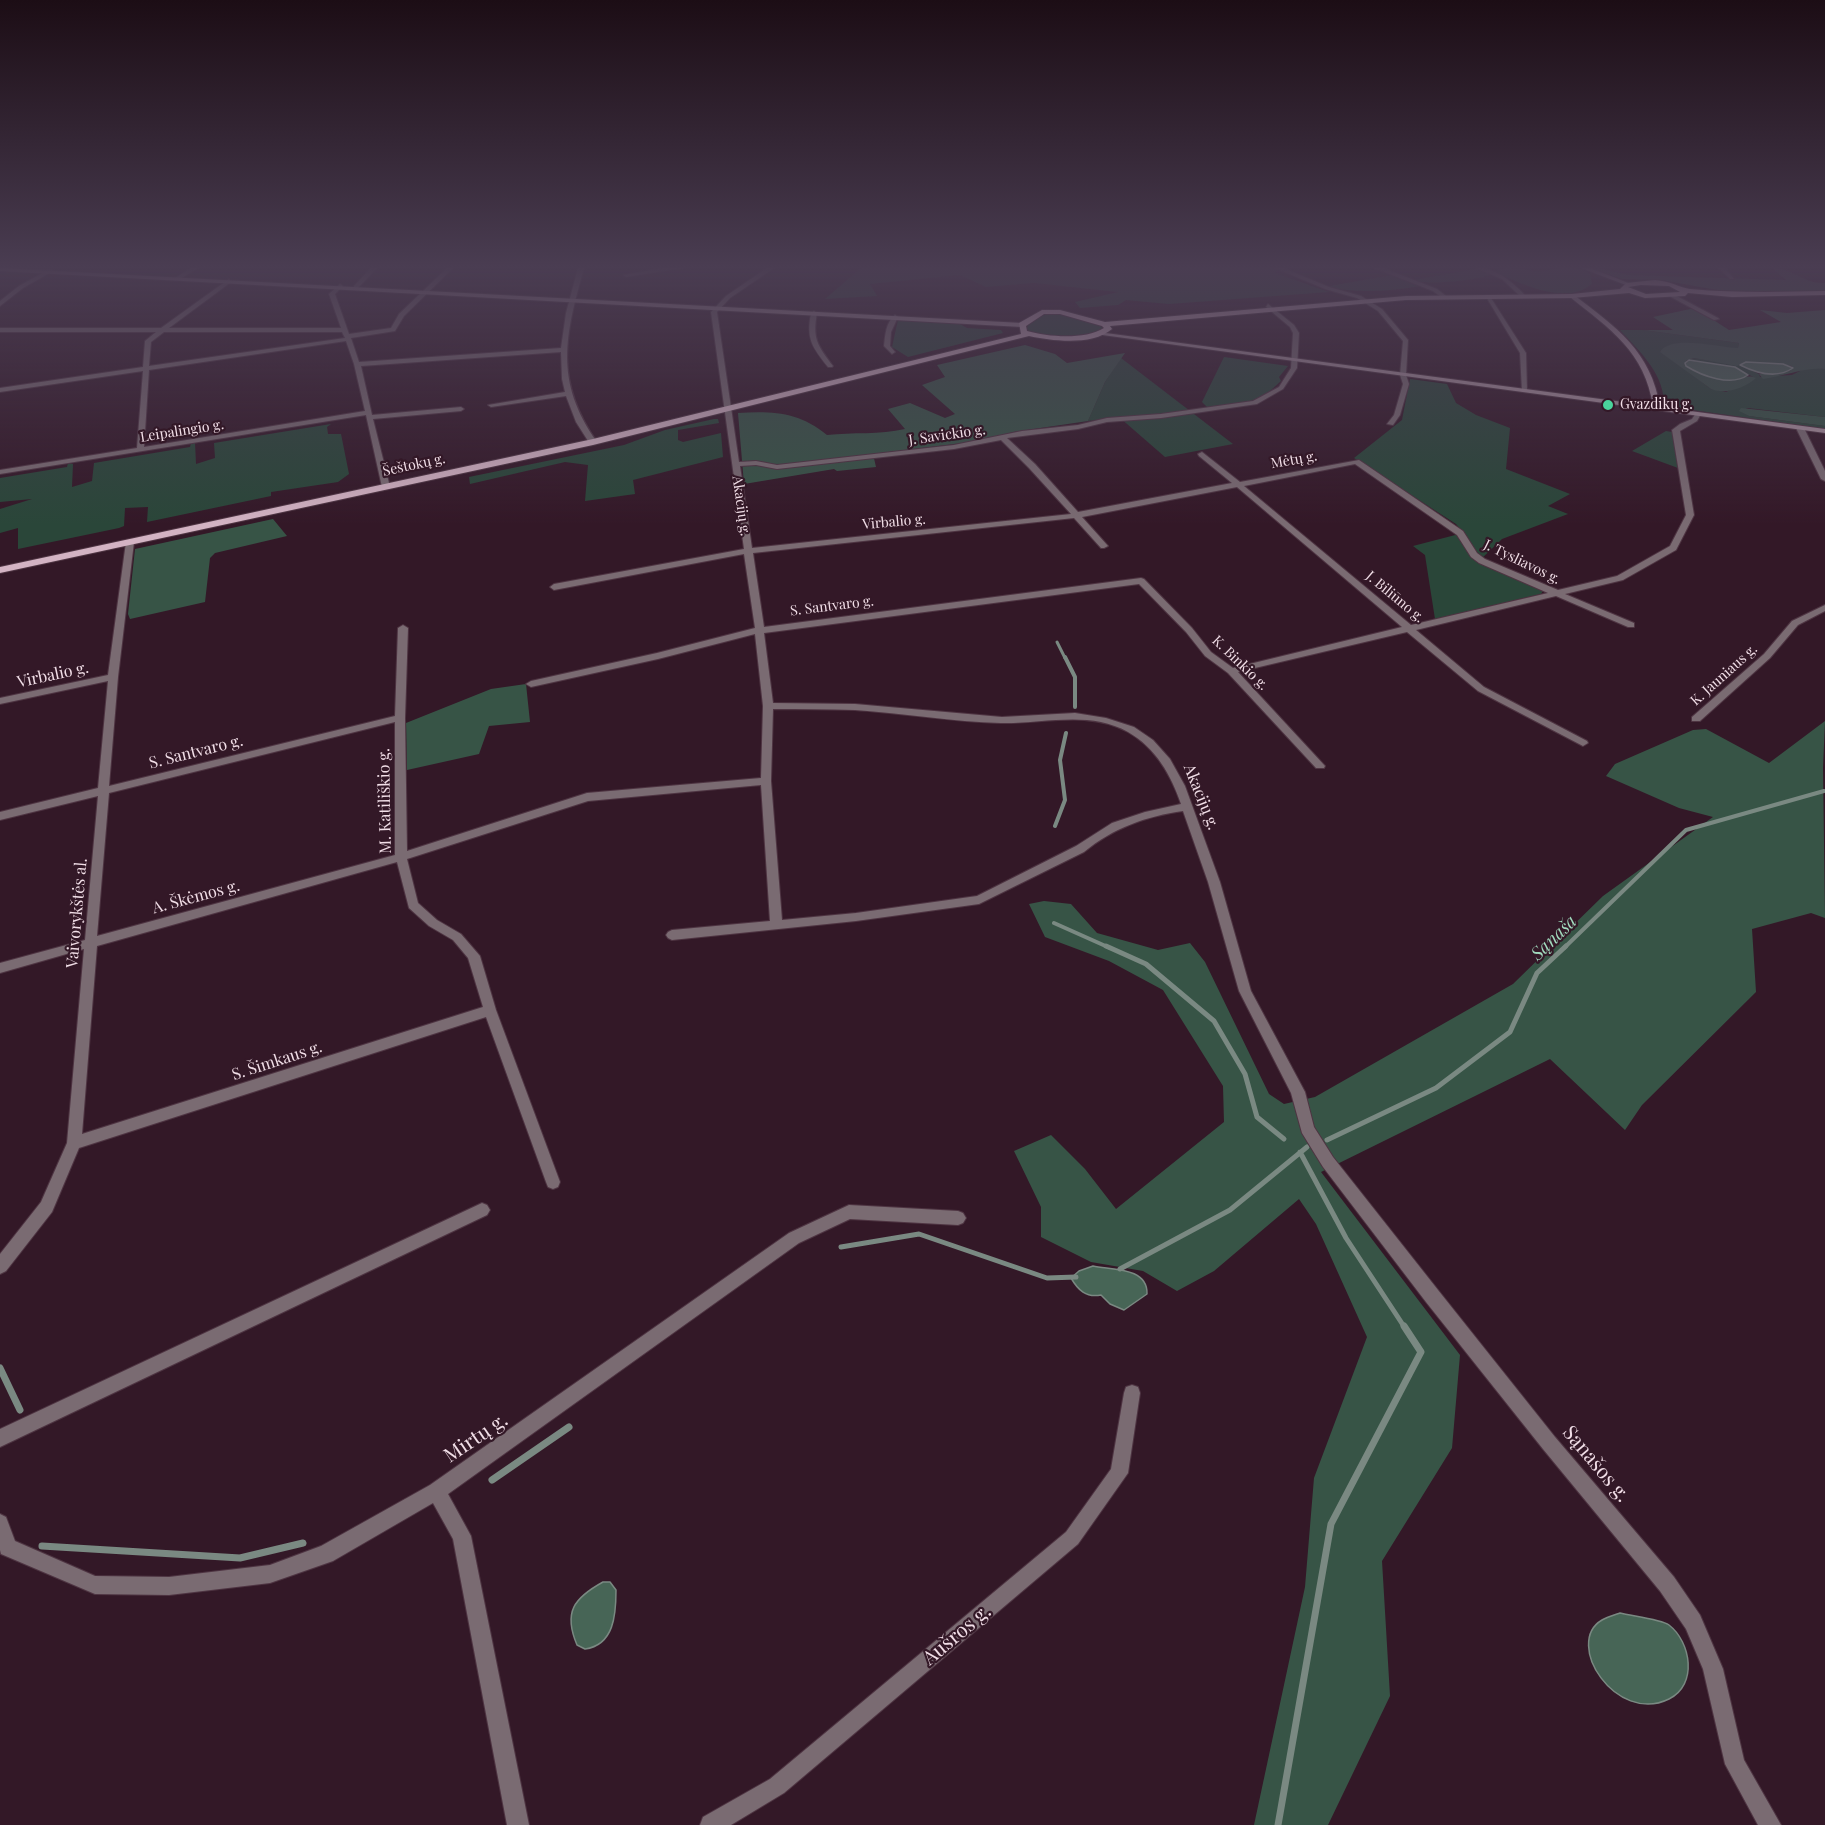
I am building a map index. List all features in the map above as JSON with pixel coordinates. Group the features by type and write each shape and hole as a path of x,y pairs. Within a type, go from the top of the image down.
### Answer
{"main road":[{"name":"Šeštokų g.","path":"0,570 593,442 952,353"}],"street":[{"path":"140,450 146,353"},
{"path":"0,390 239,353"},
{"path":"354,353 386,487"},
{"path":"357,364 516,353"},
{"path":"562,353 567,394 593,442"},
{"name":"Akacijų g.","path":"720,353 760,631 768,706 766,781 776,923"},
{"path":"820,353 830,366"},
{"path":"1236,353 1825,431"},
{"path":"1293,361 1294,353"},
{"path":"1391,424 1400,410 1400,396 1406,384 1403,375 1405,353"},
{"path":"1522,353 1525,391"},
{"path":"1637,353 1643,359 1654,388 1657,409"},
{"name":"J. Savickio g.","path":"735,464 756,463 777,467 954,447 1023,433 1078,427 1107,420 1247,405 1264,400 1286,382 1294,368 1293,361"},
{"path":"491,405 567,394"},
{"name":"Leipalingio g.","path":"0,472 368,415 461,409"},
{"path":"1232,671 1620,578 1677,544 1690,515 1676,430 1695,420 1698,414"},
{"path":"1800,428 1825,479"},
{"path":"1003,438 1104,546"},
{"name":"J. Biliūno g.","path":"1202,454 1490,695 1583,743"},
{"name":"J. Tysliavos g.","path":"1356,462 1460,533 1474,555 1482,561 1631,625"},
{"name":"Mėtų g.","path":"1237,483 1356,462"},
{"name":"Virbalio g.","path":"554,587 747,550 1077,515 1237,483"},
{"name":"Vaivorykštės al.","path":"0,1266 47,1207 74,1143 112,677 130,542"},
{"name":"S. Santvaro g.","path":"531,684 760,631 1141,581"},
{"name":"K. Binkio g.","path":"1141,581 1189,630 1208,654 1232,671 1320,766"},
{"name":"K. Jauniaus g.","path":"1696,719 1767,656 1795,623 1825,608"},
{"name":"M. Katiliškio g.","path":"403,628 400,718 401,857 412,905 457,938 474,956 490,1010 553,1182"},
{"name":"Virbalio g.","path":"0,701 112,677"},
{"name":"Akacijų g.","path":"768,706 855,707 1002,720 1075,716 1106,721 1130,729 1149,742 1166,761 1187,807 1214,882 1245,990 1298,1092 1307,1129 1328,1162"},
{"name":"S. Santvaro g.","path":"0,816 400,718"},
{"path":"401,857 587,797 766,781"},
{"path":"672,934 856,917 979,900 1080,849 1091,839 1115,827 1171,808 1187,807"},
{"name":"A. Škėmos g.","path":"0,968 401,857"},
{"name":"S. Šimkaus g.","path":"74,1143 490,1010"},
{"name":"Sąnašos g.","path":"1328,1162 1549,1443 1667,1584 1693,1622 1713,1670 1735,1764 1770,1825"},
{"path":"0,1438 482,1210"},
{"name":"Mirtų g.","path":"0,1523 8,1547 95,1585 169,1586 270,1574 326,1554 436,1491 794,1238 849,1212 958,1218"},
{"name":"Aušros g.","path":"711,1825 777,1786 1072,1538 1119,1473 1132,1393"},
{"path":"436,1491 462,1536 518,1825"}],"shaded area":[{"path":"902,353 923,353 908,357"},
{"path":"989,353 1052,353 1067,363 1125,353 1105,382 1088,421 1013,432 979,441 873,454 876,467 837,471 834,469 744,484 738,413 763,412 796,417 817,427 827,435 905,429 888,409 910,403 945,418 955,414 922,385 945,377 937,365"},
{"path":"1662,353 1825,353 1825,369 1802,370 1763,379 1759,374 1790,371 1792,366 1746,362 1737,366 1694,358 1686,361 1713,378 1756,378 1735,390 1711,389"},
{"path":"1663,353 1711,389 1726,392 1755,378 1735,367 1689,360 1694,358 1740,365 1759,374 1760,377 1792,375 1808,367 1825,369 1825,417 1748,408 1740,411 1749,416 1825,426 1825,429 1672,407 1664,401 1659,380 1642,354"},
{"path":"1224,357 1288,366 1279,377 1281,381 1261,399 1209,409 1202,402"},
{"path":"1121,358 1233,444 1165,457 1119,417 1088,421 1105,382"},
{"path":"1689,360 1735,367 1748,375 1733,380 1717,379 1686,366 1685,363"},
{"path":"1746,362 1783,364 1793,368 1780,373 1766,374 1740,365"},
{"path":"1410,379 1447,384 1456,403 1476,415 1510,428 1506,469 1570,494 1548,506 1568,514 1502,539 1479,561 1543,591 1541,594 1435,619 1425,555 1413,546 1463,533 1456,524 1354,458 1402,420"},
{"path":"1741,408 1825,417 1825,426 1749,416 1739,411"},
{"path":"718,419 719,423 678,430 678,440 683,442 721,433 723,457 633,480 635,494 585,501 588,465 565,462 470,484 469,477 624,445 665,430"},
{"path":"331,424 327,427 328,434 341,434 349,474 338,482 271,492 271,496 147,522 148,507 125,508 124,526 119,528 18,549 18,528 0,533 0,509 32,499 0,502 0,478 67,467 68,463 73,464 72,487 92,481 94,463 190,447 191,443 195,443 196,464 215,458 214,443"},
{"path":"1666,431 1672,432 1678,468 1632,451"},
{"path":"273,519 287,536 215,553 210,558 205,602 130,619 128,614 135,549"},
{"path":"526,684 530,722 489,726 479,754 407,770 406,723 491,689"},
{"path":"1825,721 1823,768 1825,918 1811,913 1752,929 1756,992 1642,1105 1625,1130 1550,1059 1321,1172 1460,1355 1452,1448 1382,1561 1390,1696 1328,1825 1254,1825 1305,1587 1314,1478 1367,1337 1316,1224 1299,1199 1214,1271 1177,1291 1143,1271 1091,1262 1041,1237 1041,1207 1014,1151 1051,1135 1085,1169 1116,1209 1224,1122 1223,1086 1163,990 1109,961 1045,937 1029,904 1044,901 1071,904 1097,933 1158,950 1190,943 1205,962 1269,1094 1284,1104 1315,1097 1513,984 1603,896 1713,817 1679,808 1606,776 1615,764 1693,730 1706,729 1769,763"},
{"path":"1093,1266 1119,1269 1135,1274 1146,1285 1147,1294 1124,1310 1110,1304 1101,1295 1087,1294 1071,1278 1079,1271"},
{"path":"603,1582 610,1582 616,1590 614,1619 608,1635 602,1642 585,1649 577,1645 571,1615 578,1600"},
{"path":"1620,1613 1665,1623 1677,1632 1686,1652 1688,1674 1678,1692 1669,1699 1649,1704 1631,1701 1614,1691 1601,1678 1592,1662 1589,1646 1592,1631 1602,1620"}],"waterway":[{"path":"1057,642 1065,658"},
{"path":"1065,657 1075,677 1075,707"},
{"path":"1055,826 1065,800 1060,760 1066,733"},
{"name":"Sąnaša","path":"1564,948 1686,830 1824,791"},
{"path":"1054,923 1110,948"},
{"path":"1106,946 1146,964 1214,1021 1245,1074 1257,1117 1284,1139"},
{"name":"Sąnaša","path":"1327,1140 1436,1088 1510,1032 1537,973 1566,946"},
{"name":"Sąnaša","path":"1300,1153 1307,1147"},
{"path":"1120,1269 1230,1210 1300,1153"},
{"path":"1300,1153 1346,1238 1405,1328"},
{"path":"841,1247 919,1234 1047,1278 1076,1277"},
{"path":"1278,1825 1331,1524 1421,1352 1404,1326"},
{"path":"0,1368 20,1410"},
{"path":"492,1480 569,1427"},
{"path":"42,1546 240,1558 303,1543"}],"place":[{"name":"Gvazdikų g.","path":"1608,405"}]}
